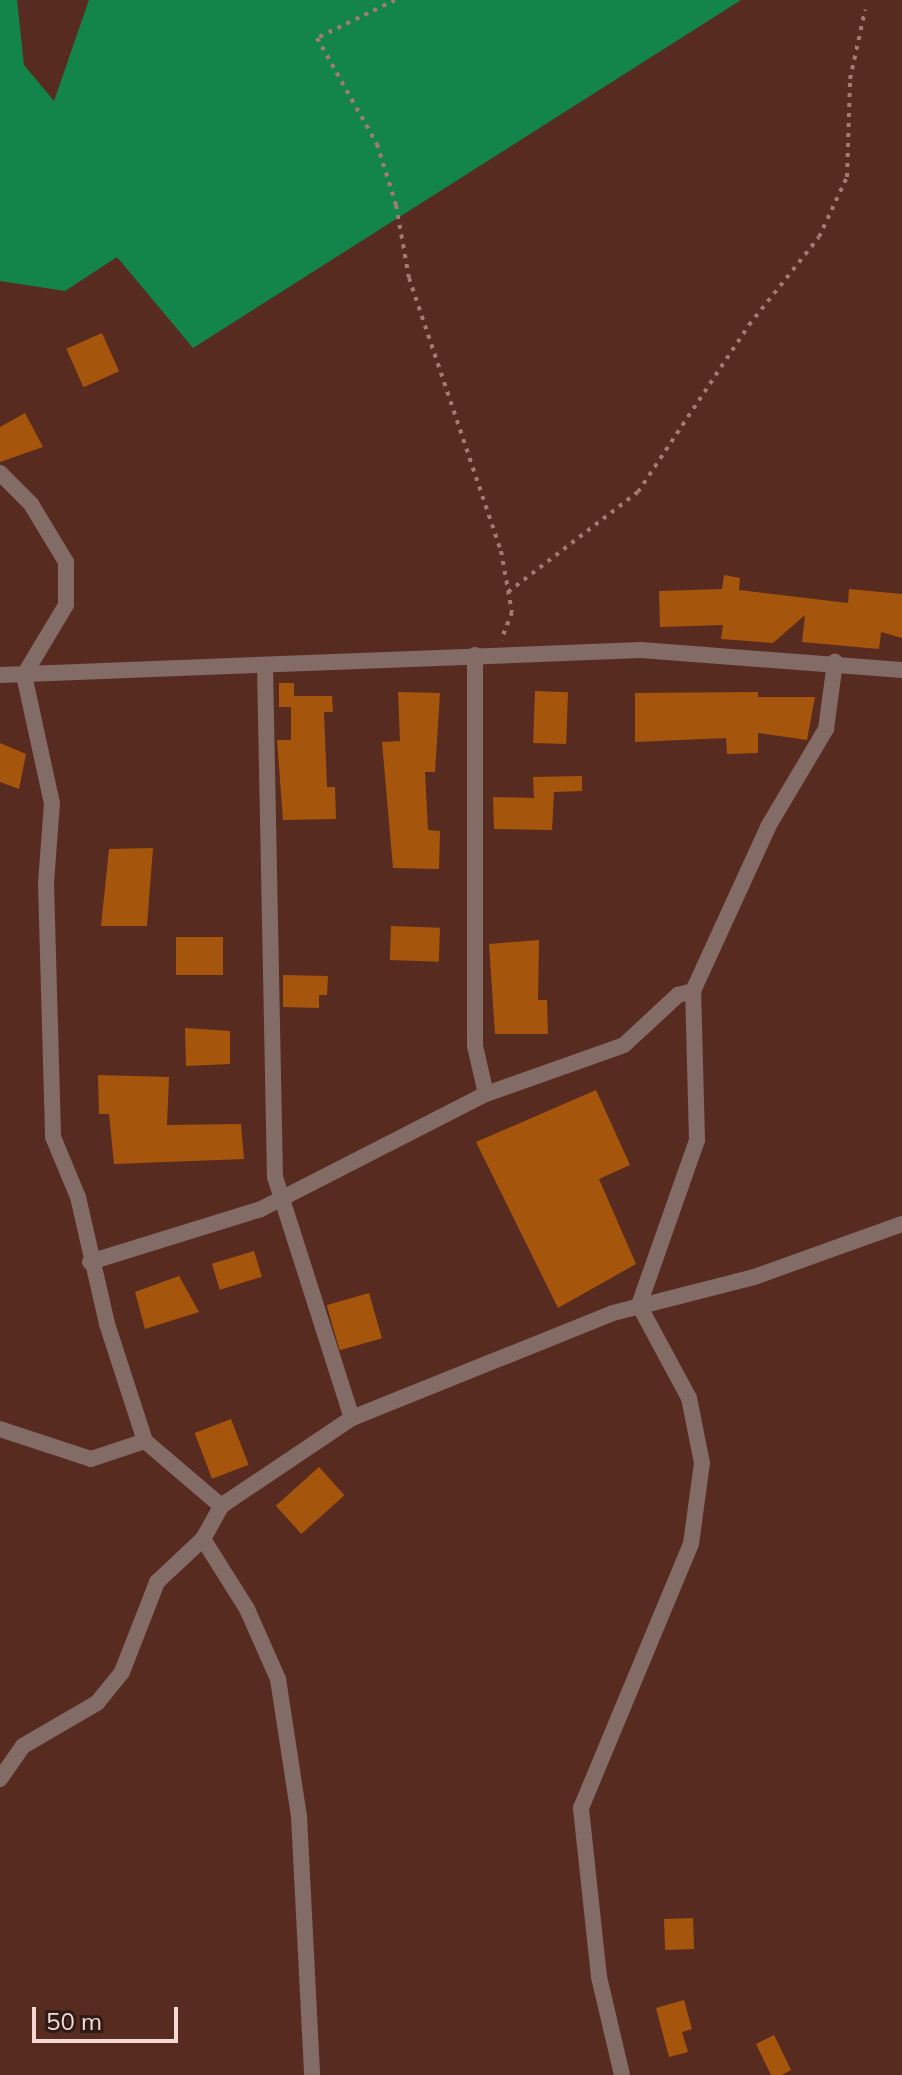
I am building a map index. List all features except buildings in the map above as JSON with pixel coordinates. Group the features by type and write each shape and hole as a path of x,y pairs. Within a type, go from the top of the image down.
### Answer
{"street":[{"path":"0,473 31,504 66,562 66,605 24,675 52,803 46,883 53,1137 78,1197 90,1262 145,1441 221,1506"},
{"path":"0,675 641,650 835,662 902,670"},
{"path":"475,655 475,1046 486,1094"},
{"path":"622,2075 599,1977 581,1808 691,1544 702,1463 689,1398 639,1305 697,1140 693,991 769,825 826,729 835,662"},
{"path":"265,666 265,926 279,1199 352,1418"},
{"path":"90,1262 279,1199 486,1094 624,1045 667,1003 693,991"},
{"path":"0,1779 23,1746 97,1703 122,1672 157,1582 203,1539 221,1506 352,1418 639,1305 754,1277 902,1224"},
{"path":"0,1429 91,1459 145,1441"},
{"path":"203,1539 247,1609 278,1679 299,1816 312,2075"}],"path":[{"path":"395,0 317,38 377,144 409,278 508,592 512,612 495,655"},
{"path":"508,592 638,492 749,325 819,237 847,177 850,79 865,10"}],"green space":[{"path":"0,0 17,0 24,65 54,101 89,0 741,0 193,348 117,257 65,291 0,281"}]}
